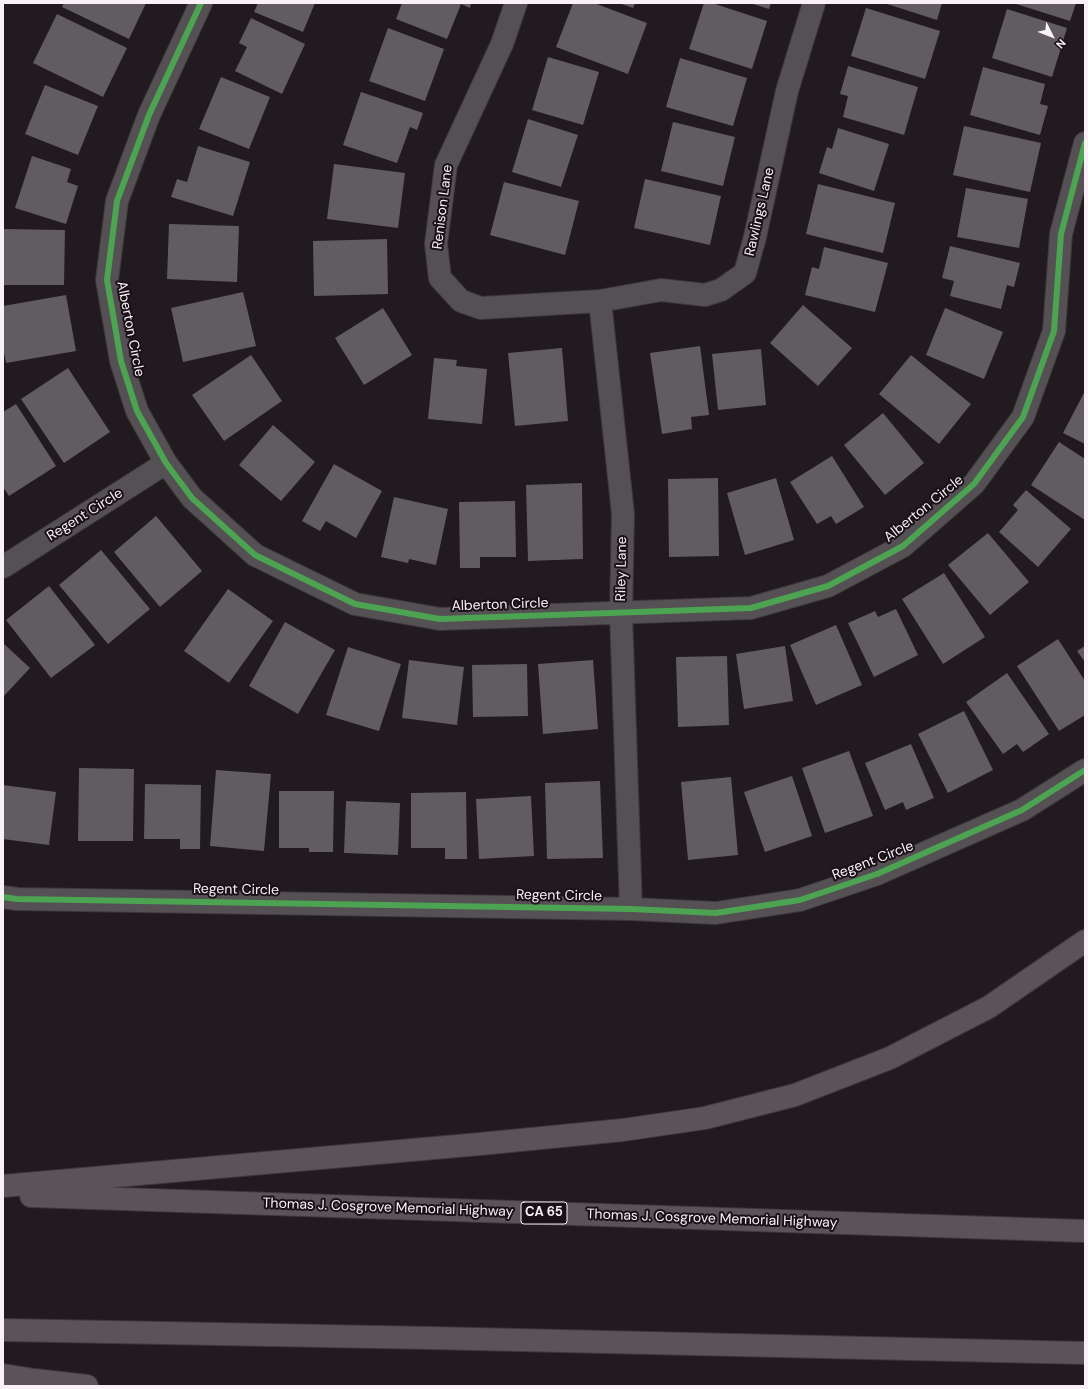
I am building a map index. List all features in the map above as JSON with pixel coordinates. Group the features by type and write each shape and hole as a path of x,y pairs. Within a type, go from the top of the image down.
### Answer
{"highway":[{"path":"3,1186 488,1144 623,1130 705,1118 795,1095 890,1058 989,1007 1085,941"},
{"name":"Thomas J. Cosgrove Memorial Highway","path":"3,1195 1085,1231"},
{"path":"3,1330 1085,1353"},
{"path":"3,1375 87,1386"}],"street":[{"name":"Alberton Circle","path":"201,3 149,115 117,201 107,280 121,361 137,411 166,464 192,498 255,555 355,604 440,619 751,608 828,586 903,546 974,484 1023,417 1054,331 1061,234 1085,143"},
{"name":"Renison Lane","path":"516,3 502,44 446,165 436,244 440,278 461,301 481,308 600,301"},
{"name":"Rawlings Lane","path":"600,301 661,290 705,295 721,290 745,273 755,237 787,90 814,3"},
{"name":"Riley Lane","path":"600,301 623,514 621,613 631,909"},
{"name":"Regent Circle","path":"3,567 166,464"},
{"name":"Regent Circle","path":"3,897 17,899 631,909 716,913 800,900 877,874 1022,810 1085,770"}],"building":[{"path":"64,3 146,3 129,39 62,7"},
{"path":"258,3 315,3 303,32 254,12"},
{"path":"402,3 471,3 470,8 461,4 447,39 396,19"},
{"path":"573,3 594,3 647,23 628,74 556,47"},
{"path":"619,3 635,3 633,8"},
{"path":"704,3 712,3 767,21 752,69 689,49"},
{"path":"750,3 771,3 769,9"},
{"path":"884,3 942,3 937,20"},
{"path":"1013,3 1076,3 1070,21"},
{"path":"866,8 940,31 925,79 851,56"},
{"path":"1007,9 1067,28 1052,77 992,58"},
{"path":"57,14 127,48 103,97 33,63"},
{"path":"251,18 305,44 282,94 235,71 247,47 239,43"},
{"path":"388,28 444,49 425,101 369,81"},
{"path":"548,57 599,72 583,125 532,110"},
{"path":"680,58 747,78 733,126 666,107"},
{"path":"848,66 918,87 904,135 843,117 848,96 840,94"},
{"path":"983,67 1045,84 1040,104 1048,106 1040,135 970,115"},
{"path":"221,77 270,97 249,149 199,129"},
{"path":"45,85 98,106 78,155 25,134"},
{"path":"361,92 423,113 417,130 410,127 397,163 343,145"},
{"path":"528,119 578,135 561,187 512,172"},
{"path":"673,122 735,137 723,186 661,171"},
{"path":"964,126 1041,143 1030,192 953,175"},
{"path":"838,128 889,144 874,191 819,173 827,147 832,149"},
{"path":"198,146 250,162 233,216 171,197 177,179 187,182"},
{"path":"32,156 71,169 67,182 78,186 66,224 15,208"},
{"path":"334,164 405,173 398,228 327,219"},
{"path":"645,179 721,196 710,245 634,228"},
{"path":"504,182 579,201 565,255 490,235"},
{"path":"818,184 895,203 883,253 806,234"},
{"path":"966,188 1028,199 1019,248 957,237"},
{"path":"169,224 239,226 237,282 167,279"},
{"path":"3,229 65,230 64,285 3,285"},
{"path":"387,239 388,294 314,296 313,241"},
{"path":"950,246 1020,263 1014,287 1007,285 1001,309 950,296 954,281 942,278"},
{"path":"824,247 888,263 875,312 805,295 812,267 819,269"},
{"path":"243,292 256,346 183,362 171,308"},
{"path":"66,295 76,351 6,363 3,347 3,306"},
{"path":"803,305 852,348 818,386 770,343"},
{"path":"383,308 412,355 364,385 335,338"},
{"path":"945,308 1003,332 984,379 926,355"},
{"path":"700,346 709,415 691,417 692,429 662,434 650,353"},
{"path":"562,348 568,421 515,426 508,353"},
{"path":"761,349 766,405 718,410 712,354"},
{"path":"251,355 282,401 224,441 192,395"},
{"path":"911,355 971,404 939,444 879,394"},
{"path":"434,358 457,360 456,366 487,369 482,424 428,419"},
{"path":"68,368 110,432 64,463 21,399"},
{"path":"1085,391 1085,444 1063,433"},
{"path":"16,404 56,466 9,496 3,487 3,412"},
{"path":"883,413 924,463 885,495 844,445"},
{"path":"273,425 315,462 281,501 239,465"},
{"path":"1059,442 1085,459 1085,520 1031,485"},
{"path":"832,456 864,507 836,524 831,516 817,524 790,482"},
{"path":"334,464 382,491 356,538 326,521 320,531 302,521"},
{"path":"718,478 719,556 669,557 668,479"},
{"path":"776,478 794,540 745,555 727,493"},
{"path":"582,483 583,559 528,561 526,485"},
{"path":"1026,490 1071,529 1038,567 999,532 1018,510 1013,505"},
{"path":"394,497 448,509 436,565 409,559 408,563 381,557"},
{"path":"515,501 516,557 480,557 480,568 460,568 459,502"},
{"path":"156,516 202,571 160,607 114,552"},
{"path":"988,533 1029,582 990,615 948,565"},
{"path":"101,550 150,609 108,644 59,585"},
{"path":"944,573 985,637 943,664 902,599"},
{"path":"49,586 95,645 51,678 6,620"},
{"path":"228,589 273,621 229,683 184,651"},
{"path":"896,609 918,655 874,677 848,623 875,611 878,617"},
{"path":"285,622 335,650 298,714 249,686"},
{"path":"836,625 862,685 816,705 790,645"},
{"path":"1058,639 1085,681 1085,715 1059,731 1017,666"},
{"path":"3,643 30,668 3,697"},
{"path":"785,646 793,701 744,709 736,654"},
{"path":"1085,646 1085,662 1077,651"},
{"path":"348,647 401,664 379,731 326,715"},
{"path":"727,656 729,725 678,727 676,657"},
{"path":"409,660 464,667 457,725 402,718"},
{"path":"593,660 598,729 543,734 538,664"},
{"path":"527,664 528,716 473,717 472,665"},
{"path":"1007,673 1049,734 1023,752 1017,744 1003,754 966,702"},
{"path":"964,711 993,770 948,793 918,734"},
{"path":"911,744 934,798 906,810 903,802 885,810 865,763"},
{"path":"849,751 873,816 825,833 802,768"},
{"path":"79,768 134,769 133,841 78,841"},
{"path":"216,770 271,774 264,851 210,846"},
{"path":"792,776 812,836 765,852 744,792"},
{"path":"731,777 738,855 688,860 681,782"},
{"path":"600,781 603,858 547,859 545,783"},
{"path":"145,784 201,785 200,849 180,849 180,839 144,839"},
{"path":"3,785 56,792 49,845 3,839"},
{"path":"279,791 334,791 333,852 309,852 309,848 279,848"},
{"path":"466,792 467,859 445,859 445,848 411,848 411,793"},
{"path":"531,796 534,856 479,859 476,799"},
{"path":"346,801 400,803 398,855 344,853"}],"cycle path":[{"path":"201,3 149,115 117,201 107,280 121,361 137,411 166,463 192,498 255,555 355,604 440,619 751,608 828,586 903,546 974,484 1023,417 1054,331 1061,234 1085,143"},
{"path":"3,897 17,899 631,909 716,913 800,900 877,874 1022,810 1085,770"}]}
